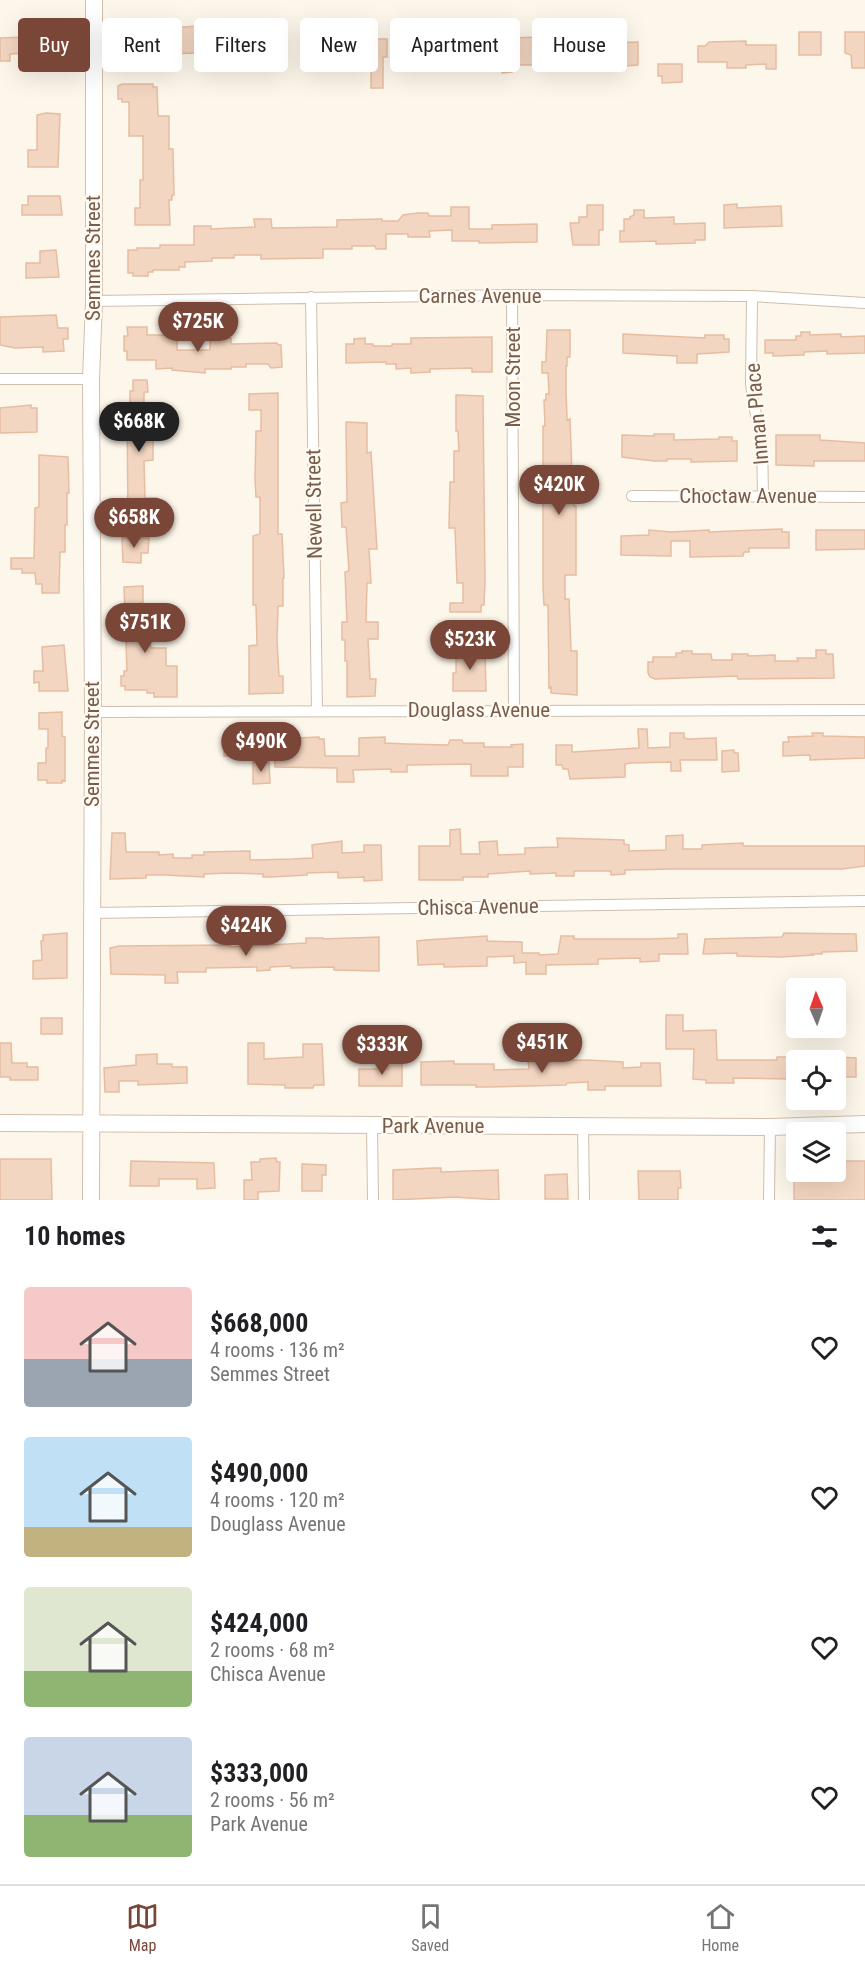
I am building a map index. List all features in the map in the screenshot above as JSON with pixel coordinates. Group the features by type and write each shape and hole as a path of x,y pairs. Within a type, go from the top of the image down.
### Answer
{"main road":[{"name":"Semmes Street","path":"91,1200 93,712 91,379 94,300 94,0"},
{"name":"Park Avenue","path":"0,1123 770,1127 865,1124"}],"street":[{"name":"Moon Street","path":"512,296 514,710"},
{"name":"Carnes Avenue","path":"94,300 752,296 865,303"},
{"name":"Inman Place","path":"752,296 751,383 762,438 763,496"},
{"name":"Newell Street","path":"311,297 317,711"},
{"path":"0,379 91,379"},
{"name":"Choctaw Avenue","path":"632,496 865,497"},
{"name":"Douglass Avenue","path":"93,712 865,710"},
{"name":"Chisca Avenue","path":"91,913 865,901"},
{"path":"372,1126 373,1200"},
{"path":"583,1126 584,1200"},
{"path":"769,1200 770,1127"}],"building":[{"path":"194,26 194,53 182,53 182,27"},
{"path":"799,32 821,32 821,55 799,55"},
{"path":"845,32 865,32 865,68 852,68 851,55 845,53"},
{"path":"18,37 18,54 10,54 10,61 0,61 0,38"},
{"path":"532,37 532,65 520,65 520,38"},
{"path":"378,39 387,39 387,57 383,57 383,88 371,88 371,72 378,72"},
{"path":"746,41 746,45 776,45 776,69 766,69 766,64 746,65 746,68 727,68 727,62 698,62 698,46 705,46 709,42"},
{"path":"627,42 638,42 638,65 627,66"},
{"path":"658,64 682,64 682,82 662,83 662,76 658,76"},
{"path":"153,84 153,87 157,87 158,116 169,116 169,149 173,149 174,195 172,195 172,200 169,200 170,225 135,225 135,208 140,208 140,180 143,180 143,136 129,136 129,102 122,102 122,99 118,99 118,86"},
{"path":"60,114 58,167 28,167 28,150 37,150 37,115"},
{"path":"28,196 60,196 62,215 22,215 22,205 28,205"},
{"path":"737,204 737,208 781,206 782,226 724,228 724,205"},
{"path":"587,205 603,205 603,230 599,230 599,245 573,245 570,223 579,223 579,217 587,217"},
{"path":"451,207 469,207 469,229 492,229 492,225 537,224 537,242 452,241 452,230 429,231 430,237 386,234 386,249 376,249 375,246 352,246 352,249 323,249 323,258 261,259 261,255 234,255 234,258 185,262 185,267 179,267 179,270 153,270 153,272 148,272 148,276 133,276 133,273 128,273 128,250 160,248 160,245 194,245 194,226 211,226 211,229 255,227 254,219 271,219 272,228 337,227 337,220 398,221 403,215 418,213 428,213 429,216 451,216"},
{"path":"634,210 644,210 644,218 674,217 674,224 705,223 705,240 695,240 695,243 661,244 656,244 656,241 620,242 620,231 624,231 624,219 630,219 634,215"},
{"path":"56,250 59,277 26,278 26,263 40,263 40,251"},
{"path":"56,315 58,328 68,328 68,339 63,339 64,351 43,352 43,347 15,348 0,345 0,317"},
{"path":"127,327 147,327 147,335 177,335 177,350 210,350 210,339 231,338 231,344 277,343 281,345 282,367 271,368 268,364 246,364 246,367 231,367 231,369 205,369 205,373 172,370 172,368 156,369 156,360 127,360 127,351 124,351 124,336 128,336"},
{"path":"547,330 570,330 570,357 567,357 566,389 567,420 570,419 572,473 574,473 574,506 576,506 576,575 565,575 565,599 569,599 571,651 577,651 577,695 551,693 551,687 549,688 548,605 544,605 543,587 543,426 545,426 544,400 546,400 546,394 549,394 548,373 542,373 542,362 546,362"},
{"path":"801,332 810,332 810,335 841,334 841,337 865,336 865,353 827,354 827,351 804,352 804,355 773,356 773,353 765,353 765,340 796,340 796,336 801,336"},
{"path":"623,334 705,338 705,335 724,335 724,339 729,339 729,352 697,354 697,363 677,363 677,356 623,353"},
{"path":"492,337 492,372 472,372 472,368 430,369 430,372 411,373 411,368 396,369 396,364 386,364 386,362 346,363 346,344 354,344 354,339 365,338 365,344 373,344 373,346 392,346 392,344 411,344 411,338"},
{"path":"133,380 147,380 148,392 144,392 144,411 153,411 153,460 144,461 145,498 157,498 158,517 128,517 127,411 130,411 130,391 133,391"},
{"path":"278,393 278,534 282,534 284,578 283,606 278,606 277,640 279,676 283,676 283,693 249,694 249,646 257,645 256,605 253,605 253,536 260,534 260,497 256,497 255,480 256,431 261,431 261,410 249,410 249,394"},
{"path":"456,395 483,396 485,582 484,605 481,605 481,612 450,612 450,603 463,603 463,583 457,583 455,528 449,528 450,482 454,482 454,451 459,451 458,431 456,431"},
{"path":"31,405 31,408 37,408 37,432 0,433 0,408"},
{"path":"346,422 367,423 367,453 371,452 377,549 369,549 371,583 367,583 366,622 378,622 378,639 368,639 370,679 376,679 375,696 347,697 347,661 345,661 345,640 342,640 342,622 347,622 345,572 349,571 346,527 342,527 341,503 347,502"},
{"path":"654,434 674,434 674,440 732,437 732,441 737,441 737,461 691,462 691,459 667,459 667,461 654,461 622,457 622,435 654,436"},
{"path":"776,435 820,435 820,440 865,443 865,461 814,461 814,466 776,465"},
{"path":"39,455 68,457 67,525 65,525 65,552 60,552 59,593 42,593 42,584 36,584 35,573 22,573 22,569 11,569 11,558 34,558 35,508 39,507"},
{"path":"782,529 782,532 789,532 789,548 749,548 749,552 744,552 743,556 690,557 690,541 671,541 671,556 621,555 621,536 649,535 649,530 671,532 709,530 709,532"},
{"path":"816,530 865,530 865,549 816,550"},
{"path":"122,538 149,538 148,553 141,553 141,563 123,562"},
{"path":"143,586 143,603 140,603 141,638 149,638 151,648 166,648 166,666 177,666 177,697 154,697 154,693 147,693 147,690 125,690 125,686 121,686 121,676 124,676 124,671 127,671 124,587"},
{"path":"64,645 68,691 39,691 39,682 34,683 34,671 43,671 42,647"},
{"path":"485,649 486,691 453,691 456,650"},
{"path":"816,650 826,650 826,654 833,654 834,678 738,679 737,676 655,679 648,673 648,662 653,662 653,657 676,657 676,653 682,653 682,651 692,651 692,654 711,654 712,660 732,660 732,654 748,654 748,656 775,655 775,661 798,661 797,658 816,658"},
{"path":"62,712 62,736 65,737 65,781 47,783 47,780 38,780 38,763 46,763 46,748 48,748 48,729 39,729 39,713"},
{"path":"638,729 647,729 648,748 670,747 670,733 684,733 684,738 688,739 716,738 717,760 680,760 681,771 671,771 671,762 631,763 625,764 625,777 570,779 568,769 563,769 562,765 556,765 556,745 572,745 572,752 639,748"},
{"path":"812,733 823,733 823,736 865,737 865,758 810,760 810,755 783,756 783,742 789,742 788,737 813,736"},
{"path":"319,737 319,739 324,739 325,756 359,756 359,738 385,737 385,743 448,745 450,740 462,740 463,743 484,743 484,747 512,747 511,745 523,744 523,767 508,767 508,776 471,776 471,764 407,765 407,772 391,772 391,769 353,770 354,782 337,782 337,768 275,767 274,739"},
{"path":"224,740 241,740 241,756 224,756"},
{"path":"734,750 734,753 738,753 739,771 722,772 722,751"},
{"path":"253,762 269,762 270,783 253,784"},
{"path":"460,829 461,854 480,854 479,842 497,841 498,855 525,854 525,848 558,847 557,838 624,840 624,844 629,845 629,851 666,850 666,836 683,835 683,849 702,849 702,845 743,843 743,846 865,846 865,866 842,869 625,870 625,874 611,875 611,871 574,871 574,876 556,876 556,873 530,874 530,871 488,874 488,877 463,877 463,880 419,880 419,846 450,846 450,830"},
{"path":"112,833 125,833 126,852 159,852 159,855 173,854 173,858 192,858 192,855 204,855 204,852 250,851 250,860 313,858 312,845 342,841 342,853 364,852 364,845 381,845 382,880 364,881 364,877 338,878 338,872 270,877 263,877 263,874 230,873 204,874 204,877 146,875 146,878 110,879"},
{"path":"67,933 67,978 33,979 33,961 42,960 43,935"},
{"path":"784,933 856,934 857,951 780,957 737,956 737,953 703,954 705,939 782,937"},
{"path":"678,934 687,934 688,954 659,954 659,961 640,962 640,958 598,959 598,964 546,965 546,974 526,974 526,962 514,963 514,956 487,957 487,966 418,965 417,941 425,940 487,936 487,941 522,942 522,953 539,953 539,955 558,954 561,936 574,936 574,939 648,939 678,938"},
{"path":"379,937 379,971 334,970 334,967 291,968 291,966 270,967 270,970 257,971 257,967 206,968 206,972 177,972 178,983 165,983 165,975 111,974 110,948 119,946 228,945 232,947 306,943 306,938"},
{"path":"666,1015 683,1015 683,1031 716,1030 717,1060 777,1060 777,1057 786,1057 786,1079 733,1078 734,1083 706,1083 706,1080 693,1079 694,1049 666,1049"},
{"path":"41,1018 62,1018 62,1034 41,1034"},
{"path":"0,1043 11,1043 12,1063 27,1063 27,1067 38,1067 38,1080 10,1080 10,1077 0,1077"},
{"path":"248,1043 264,1043 264,1059 303,1057 303,1044 322,1044 324,1085 314,1085 313,1088 285,1088 285,1085 248,1084"},
{"path":"157,1054 157,1064 187,1067 187,1083 138,1085 138,1081 119,1081 119,1092 105,1092 104,1068 136,1065 136,1055"},
{"path":"846,1058 856,1058 856,1077 846,1077"},
{"path":"454,1061 454,1064 494,1064 494,1070 529,1069 528,1061 623,1062 623,1068 641,1067 641,1063 660,1063 661,1086 605,1086 605,1090 588,1090 588,1082 567,1083 566,1085 488,1087 421,1085 421,1062"},
{"path":"388,1062 402,1062 402,1086 359,1086 359,1069 388,1069"},
{"path":"276,1158 277,1162 280,1162 279,1191 258,1192 258,1200 244,1200 244,1180 252,1180 251,1162"},
{"path":"0,1159 51,1159 52,1200 0,1200"},
{"path":"131,1161 214,1163 215,1188 197,1189 197,1179 159,1179 159,1186 130,1186"},
{"path":"846,1161 865,1161 865,1200 794,1200 794,1182 846,1182"},
{"path":"302,1164 326,1165 326,1175 322,1175 322,1191 302,1191"},
{"path":"441,1168 441,1172 498,1170 499,1200 455,1197 393,1200 393,1170"},
{"path":"638,1171 680,1171 681,1188 678,1188 678,1200 639,1200"},
{"path":"567,1174 568,1199 545,1199 545,1175"}]}
